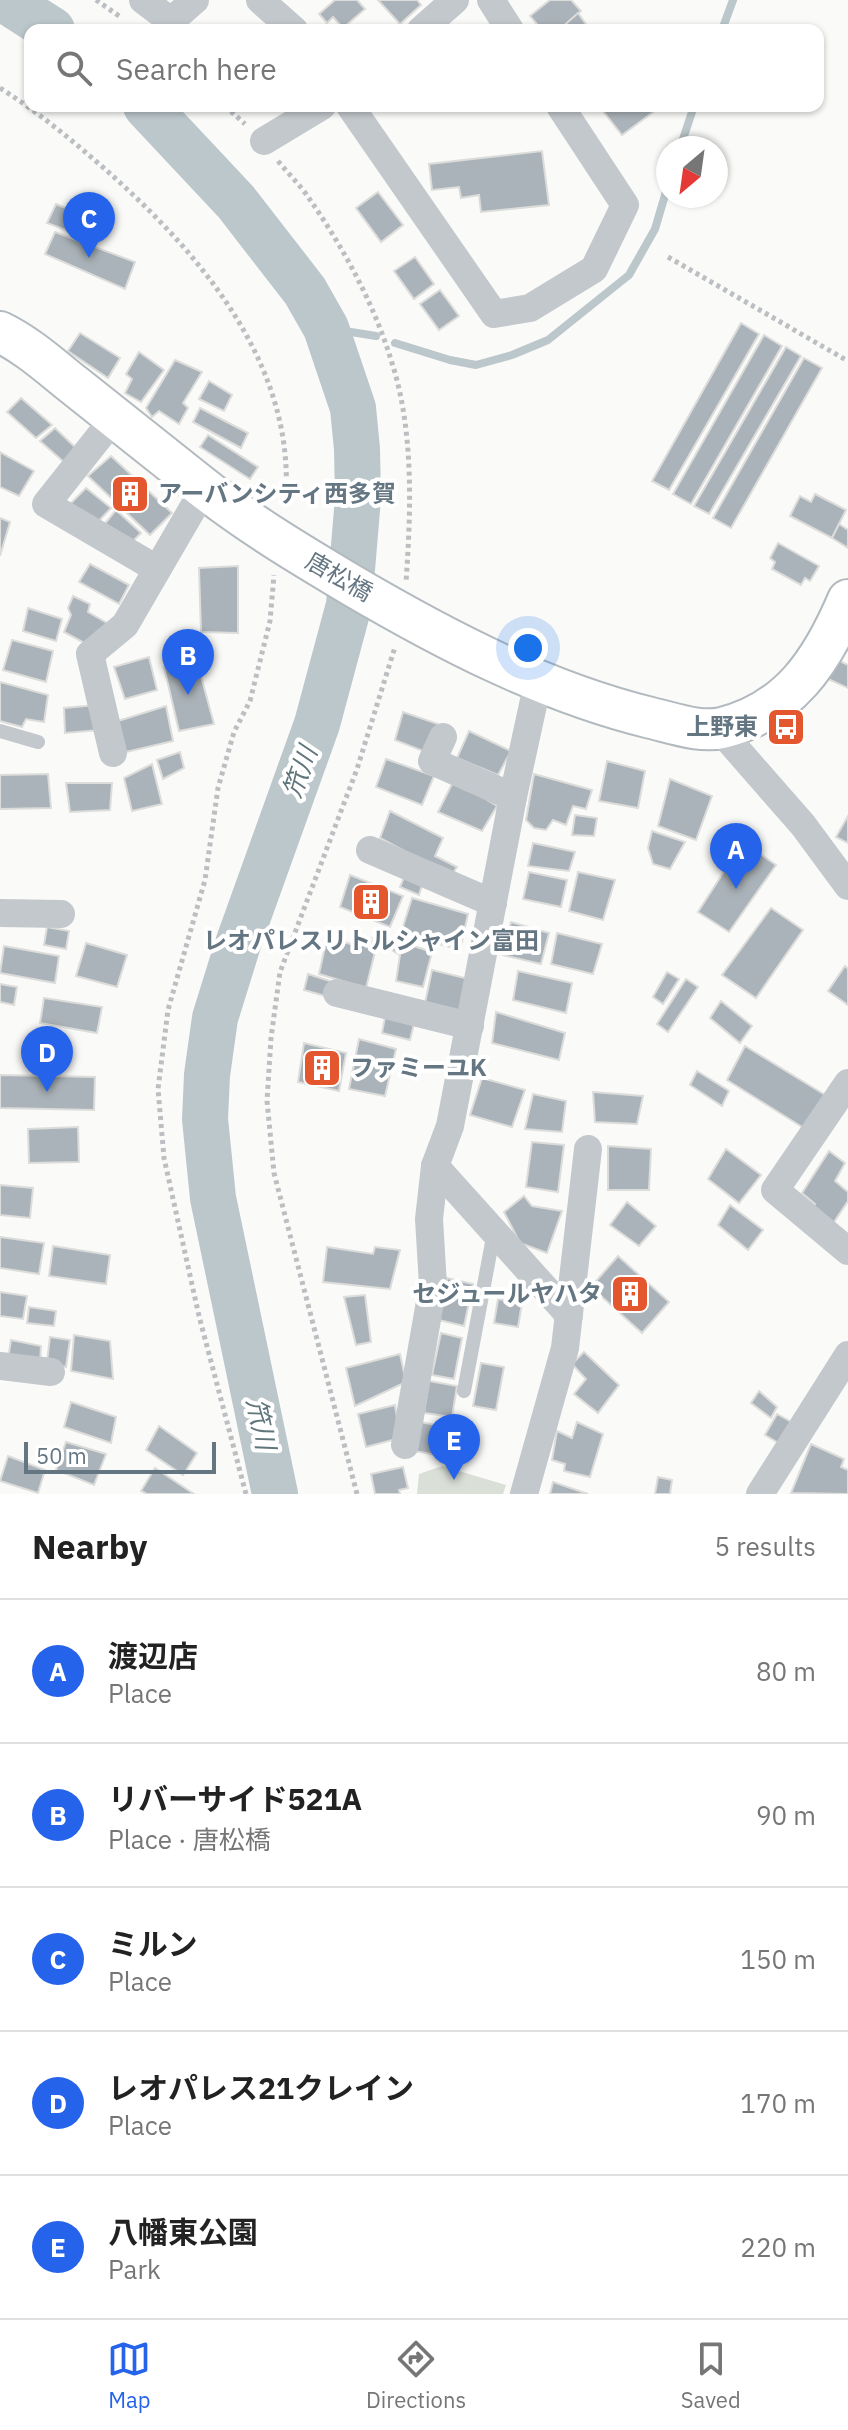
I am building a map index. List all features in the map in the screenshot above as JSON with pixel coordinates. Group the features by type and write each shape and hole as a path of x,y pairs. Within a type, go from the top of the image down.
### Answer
{"street":[{"path":"136,12 171,21 195,0"},
{"path":"260,0 287,24"},
{"path":"428,24 455,0"},
{"path":"491,0 506,24"},
{"path":"264,141 312,112"},
{"path":"354,112 494,314 530,308 594,269 625,205 564,112"},
{"name":"唐松橋","path":"0,332 46,363 204,489 281,543 398,613 538,682 624,711 687,727 719,729"},
{"path":"115,417 46,504 157,569"},
{"path":"113,753 90,654 125,625 204,489"},
{"path":"848,600 832,637 800,684 758,716 719,729 803,825 848,886"},
{"path":"405,1445 433,1285 429,1219 435,1166 450,1126 538,682"},
{"path":"443,737 432,761 513,797"},
{"path":"370,850 493,903"},
{"path":"0,913 61,914"},
{"path":"337,993 470,1026"},
{"path":"848,1083 775,1190 848,1251"},
{"path":"524,1494 565,1348 588,1149"},
{"path":"435,1166 569,1315"},
{"path":"760,1494 848,1355"},
{"path":"0,1366 51,1372"}],"lane":[{"path":"0,731 38,742"},
{"path":"464,1391 494,1232"}],"path":[{"path":"96,0 136,12"},
{"path":"0,88 24,105"},
{"path":"35,112 62,131 153,211 203,269 234,313 261,361 275,404 287,487 270,621 250,701 234,732 218,788 205,880 168,1010 158,1089 164,1158 170,1186 199,1316 246,1494"},
{"path":"232,112 264,141 304,191 357,279 392,362 406,429 409,483 398,613 357,769 280,972 267,1101 274,1173 357,1494"},
{"path":"668,257 848,361"}],"shaded area":[{"path":"442,1466 506,1485 503,1494 417,1494 419,1474"}],"building":[{"path":"335,0 357,0 365,9 348,24 339,24 333,17 327,23 319,14"},
{"path":"378,0 417,0 421,5 400,24"},
{"path":"550,0 571,0 581,11 566,24 537,24 530,16"},
{"path":"578,13 586,24 566,24"},
{"path":"604,112 653,112 622,135"},
{"path":"542,151 549,205 481,212 479,195 461,198 459,187 432,190 429,164"},
{"path":"378,192 403,225 381,242 356,208"},
{"path":"56,204 97,221 90,239 47,223"},
{"path":"55,232 135,262 125,289 45,254"},
{"path":"415,257 434,284 414,299 394,271"},
{"path":"440,290 459,316 439,330 420,304"},
{"path":"741,323 759,334 669,490 652,481"},
{"path":"80,333 120,358 108,378 68,351"},
{"path":"764,335 782,346 691,504 673,494"},
{"path":"786,347 801,356 709,514 694,506"},
{"path":"139,352 164,370 141,402 125,393 132,379 126,374"},
{"path":"804,358 822,368 731,528 713,518"},
{"path":"175,360 202,372 183,403 188,408 179,424 159,411 152,417 146,408"},
{"path":"209,381 232,395 224,411 199,399"},
{"path":"21,398 52,425 36,438 7,412"},
{"path":"200,408 248,433 241,448 193,422"},
{"path":"55,428 79,451 65,463 40,441"},
{"path":"208,435 258,467 250,479 200,447"},
{"path":"0,452 34,471 19,496 0,487"},
{"name":"アーバンシティ西多賀","path":"111,456 172,513 150,535 88,476"},
{"path":"86,488 111,508 95,525 68,506"},
{"path":"815,494 846,510 832,538 790,516 800,496 811,502"},
{"path":"116,510 141,533 128,546 103,526"},
{"path":"0,518 10,522 0,556"},
{"path":"839,524 848,530 848,548 832,538"},
{"path":"778,543 819,566 810,581 805,578 801,585 772,569 775,562 770,558"},
{"path":"90,564 129,585 119,604 79,582"},
{"path":"238,566 238,633 201,632 199,568"},
{"path":"73,596 90,604 88,612 107,623 90,646 64,632 71,615 68,608"},
{"path":"28,608 62,619 56,641 23,631"},
{"path":"12,640 53,651 46,682 3,670"},
{"path":"149,657 157,690 125,699 114,667"},
{"path":"196,658 214,724 179,731 164,667"},
{"path":"836,659 848,665 848,688 826,678"},
{"path":"0,682 48,695 44,722 26,719 22,727 0,721"},
{"path":"96,705 99,730 65,733 64,708"},
{"path":"166,706 173,741 126,752 118,721"},
{"path":"403,712 438,724 428,753 395,740"},
{"path":"469,731 511,751 498,775 457,758"},
{"path":"180,752 184,768 163,779 157,760"},
{"path":"386,759 434,776 422,805 376,787"},
{"path":"607,761 645,771 638,808 599,801"},
{"path":"152,764 162,804 132,811 124,778"},
{"path":"48,774 51,808 0,809 0,775"},
{"path":"534,774 592,790 586,809 573,806 566,825 553,820 546,830 534,828 526,820"},
{"path":"670,779 712,796 696,840 658,826"},
{"path":"454,780 497,806 482,831 438,812"},
{"path":"66,783 112,783 110,810 70,812"},
{"path":"390,811 443,838 435,856 457,867 451,876 380,838"},
{"path":"575,815 597,818 594,836 572,835"},
{"path":"848,816 848,843 836,837"},
{"path":"652,831 685,842 670,869 653,864 648,848"},
{"path":"743,842 776,865 729,932 698,912"},
{"path":"533,843 575,852 569,871 528,866"},
{"path":"529,872 567,880 561,907 523,899"},
{"path":"578,872 615,880 603,920 569,911"},
{"name":"レオパレスリトルシャイン富田","path":"350,875 403,896 390,927 340,907"},
{"path":"405,875 423,882 419,895 400,887"},
{"path":"412,898 468,914 460,950 401,933"},
{"path":"771,908 803,930 756,998 722,975"},
{"path":"511,922 549,933 541,964 503,955"},
{"path":"47,927 69,931 66,949 44,945"},
{"path":"355,933 378,940 366,988 319,974 327,938 351,944"},
{"path":"557,933 602,944 593,974 551,964"},
{"path":"383,936 432,952 423,987 396,981 400,955 383,945"},
{"path":"86,943 127,955 117,987 76,976"},
{"path":"4,946 59,956 55,983 0,973"},
{"path":"845,966 848,969 848,1005 828,991"},
{"path":"432,970 469,979 462,1012 425,1003"},
{"path":"518,971 572,983 566,1013 513,1000"},
{"path":"667,972 679,979 663,1004 653,997"},
{"path":"308,974 333,982 329,997 304,990"},
{"path":"686,979 698,987 668,1032 657,1024"},
{"path":"0,984 17,987 14,1005 0,1002"},
{"path":"44,998 102,1007 97,1033 40,1023"},
{"path":"721,1001 752,1026 740,1043 710,1018"},
{"path":"386,1012 415,1020 410,1040 382,1033"},
{"path":"496,1012 565,1033 559,1060 492,1043"},
{"path":"359,1039 396,1049 385,1096 349,1089"},
{"name":"ファミーユK","path":"304,1043 346,1053 339,1091 298,1082"},
{"path":"745,1046 830,1098 807,1130 727,1080"},
{"path":"697,1071 729,1091 722,1106 690,1085"},
{"path":"0,1075 95,1077 94,1110 0,1108"},
{"path":"482,1078 525,1090 512,1127 470,1115"},
{"path":"593,1092 643,1096 637,1124 595,1122"},
{"path":"533,1094 566,1101 562,1132 525,1129"},
{"path":"78,1127 79,1162 29,1163 28,1129"},
{"path":"532,1142 564,1145 558,1192 526,1187"},
{"path":"608,1146 651,1149 649,1190 608,1190"},
{"path":"726,1149 761,1175 739,1203 708,1179"},
{"path":"829,1151 845,1163 835,1181 848,1192 848,1201 832,1225 812,1209 815,1204 802,1193"},
{"path":"0,1185 33,1188 30,1218 0,1215"},
{"path":"524,1196 532,1206 562,1211 547,1253 520,1243 504,1212"},
{"path":"627,1202 656,1226 639,1246 610,1225"},
{"path":"730,1205 763,1230 748,1250 718,1225"},
{"path":"0,1237 44,1243 39,1274 0,1268"},
{"path":"53,1246 110,1255 106,1284 49,1276"},
{"path":"327,1247 373,1254 375,1247 400,1250 390,1289 323,1282"},
{"name":"セジュールヤハタ","path":"618,1256 669,1302 642,1333 591,1287"},
{"path":"447,1278 473,1284 464,1326 439,1320"},
{"path":"0,1292 27,1296 23,1319 0,1316"},
{"path":"365,1295 371,1342 356,1345 344,1297"},
{"path":"498,1299 522,1303 518,1327 494,1323"},
{"path":"29,1307 56,1311 54,1326 27,1323"},
{"path":"441,1333 462,1338 454,1379 432,1375"},
{"path":"74,1335 110,1341 113,1379 71,1371"},
{"path":"50,1337 70,1340 66,1367 47,1362"},
{"path":"11,1340 41,1346 40,1363 8,1359"},
{"path":"584,1352 619,1385 598,1413 574,1394 586,1379 572,1364"},
{"path":"400,1354 406,1382 355,1406 346,1368"},
{"path":"481,1363 504,1367 496,1410 473,1406"},
{"path":"429,1381 457,1386 452,1417 424,1413"},
{"path":"759,1391 777,1407 771,1418 751,1403"},
{"path":"71,1402 116,1417 111,1443 64,1427"},
{"path":"395,1405 400,1438 366,1447 358,1414"},
{"path":"777,1414 795,1424 782,1445 765,1435"},
{"path":"420,1422 458,1429 454,1450 438,1447 436,1455 414,1451"},
{"path":"577,1422 603,1434 590,1477 564,1471 565,1464 552,1460 557,1431 572,1438"},
{"path":"159,1426 197,1453 183,1475 146,1450"},
{"path":"66,1442 106,1454 94,1485 56,1470"},
{"path":"811,1444 844,1459 841,1467 848,1470 848,1494 791,1493"},
{"path":"8,1456 45,1470 38,1493 0,1481"},
{"path":"403,1467 408,1488 399,1490 400,1494 375,1494 371,1474"},
{"path":"155,1468 194,1494 147,1494 141,1491"},
{"path":"658,1477 672,1480 670,1494 655,1494"},
{"path":"553,1482 588,1494 550,1494"}],"waterway":[{"name":"笊川","path":"5,0 43,24"},
{"path":"724,24 733,0"},
{"name":"笊川","path":"152,112 236,202 305,291 326,328 353,408 357,449 358,498 349,605 317,724 238,944 215,1018 207,1075 205,1119 213,1198 275,1494"},
{"path":"684,136 692,112"},
{"path":"395,343 476,365 548,340 629,275 655,229 661,208"},
{"path":"326,328 376,336"}],"place":[{"name":"ミルン","path":"89,258"},
{"name":"アーバンシティ西多賀","path":"130,494"},
{"name":"リバーサイド521A","path":"188,695"},
{"name":"上野東","path":"786,727"},
{"name":"渡辺店","path":"736,889"},
{"name":"レオパレスリトルシャイン富田","path":"371,902"},
{"name":"ファミーユK","path":"322,1068"},
{"name":"レオパレス21クレイン","path":"47,1092"},
{"name":"セジュールヤハタ","path":"630,1294"},
{"name":"八幡東公園","path":"454,1480"}]}
